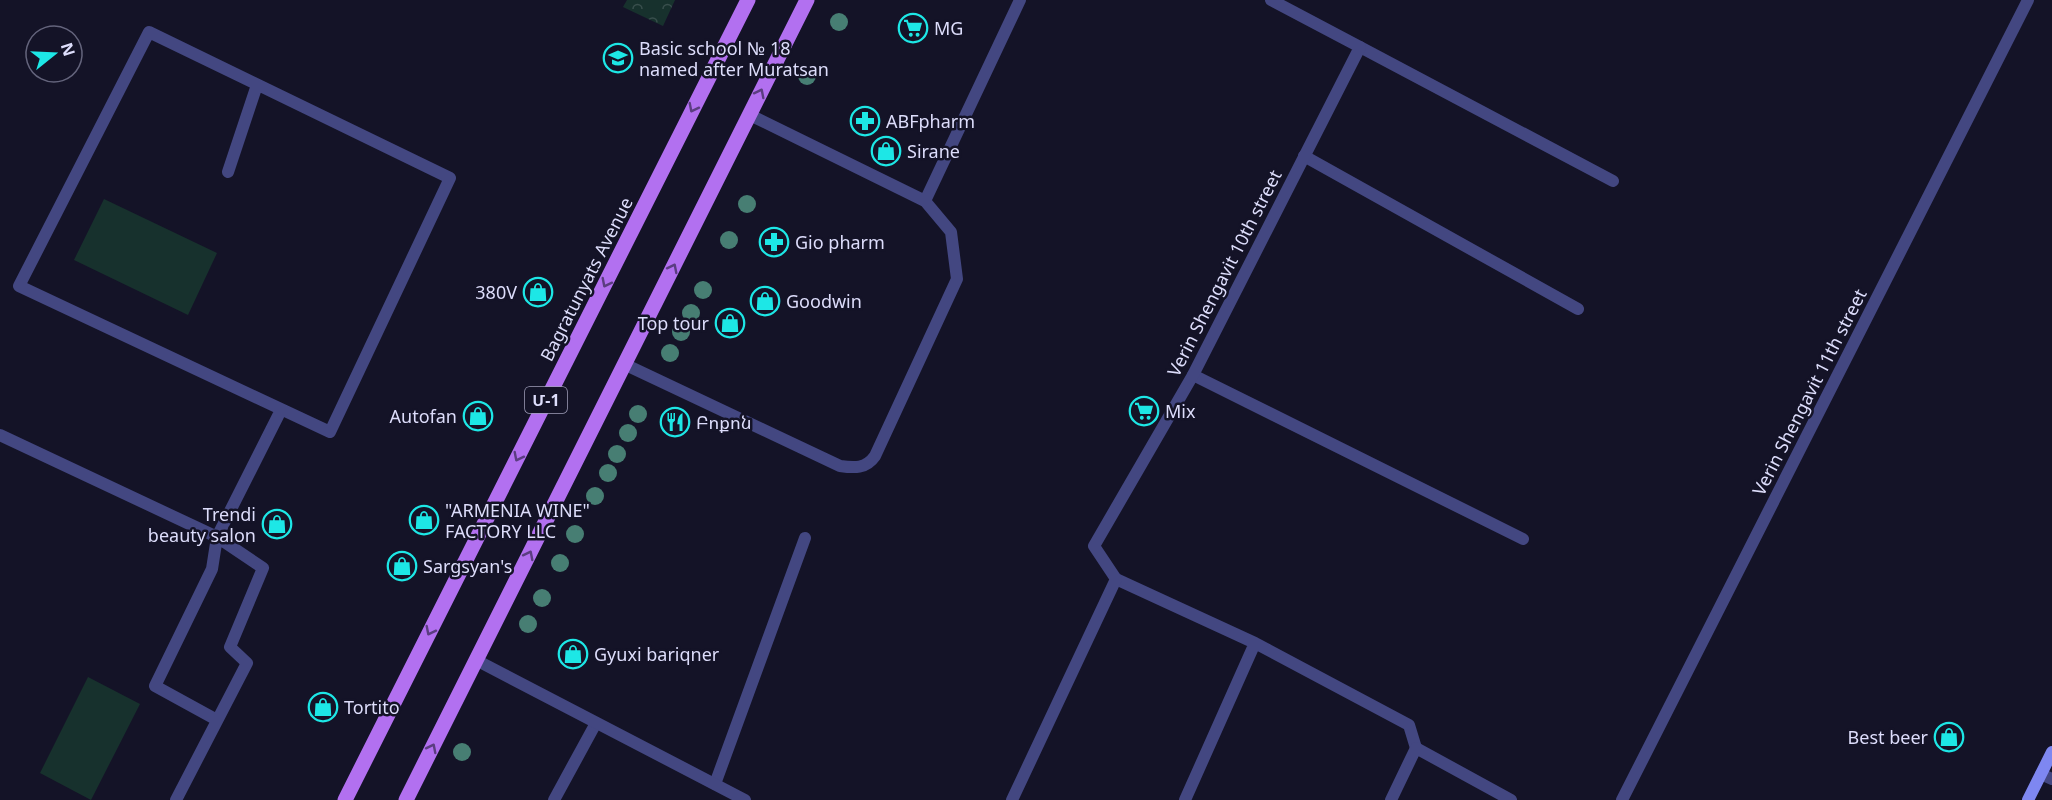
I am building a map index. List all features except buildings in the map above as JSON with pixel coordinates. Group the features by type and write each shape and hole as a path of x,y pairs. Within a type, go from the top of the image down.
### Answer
{"main road":[{"name":"Bagratunyats Avenue","path":"345,800 748,0"},
{"path":"406,800 807,0"}],"street":[{"path":"925,201 1020,0"},
{"path":"1271,0 1613,181"},
{"name":"Verin Shengavit 11th street","path":"1622,800 2028,0"},
{"path":"149,32 450,178 330,432 281,410 19,286 149,32"},
{"name":"Verin Shengavit 10th street","path":"1116,579 1094,546 1192,375 1360,47"},
{"path":"228,172 257,85"},
{"path":"624,364 840,466 855,468 870,463 957,279 951,232 925,201 750,115"},
{"path":"1304,156 1578,309"},
{"path":"1192,375 1523,539"},
{"path":"217,720 155,686 212,569 217,537 281,410"},
{"path":"0,435 217,537 263,568 230,647 247,663 176,800"},
{"path":"715,784 805,538"},
{"path":"1012,800 1116,579 1255,643 1409,725 1416,748 1391,800"},
{"path":"1185,800 1255,643"},
{"path":"476,660 745,800"},
{"path":"554,800 596,723"},
{"path":"1416,748 1511,800"},
{"path":"2028,800 2047,777 2052,752"}],"green space":[{"path":"627,0 675,0 663,26 623,7"},
{"path":"104,199 217,253 188,315 74,260"},
{"path":"88,677 140,704 91,800 40,773"}],"place":[{"name":"MG","path":"913,28"},
{"name":"Basic school № 18 named after Muratsan","path":"618,58"},
{"name":"ABFpharm","path":"865,121"},
{"name":"Sirane","path":"886,151"},
{"name":"Gio pharm","path":"774,242"},
{"name":"380V","path":"538,292"},
{"name":"Goodwin","path":"765,301"},
{"name":"Top tour","path":"730,323"},
{"name":"Mix","path":"1144,411"},
{"name":"Autofan","path":"478,416"},
{"name":"Բոքոն","path":"675,422"},
{"name":"\"ARMENIA WINE\" FACTORY LLC","path":"424,520"},
{"name":"Trendi beauty salon","path":"277,524"},
{"name":"Sargsyan's","path":"402,566"},
{"name":"Gyuxi bariqner","path":"573,654"},
{"name":"Tortito","path":"323,707"},
{"name":"Best beer","path":"1949,737"}]}
